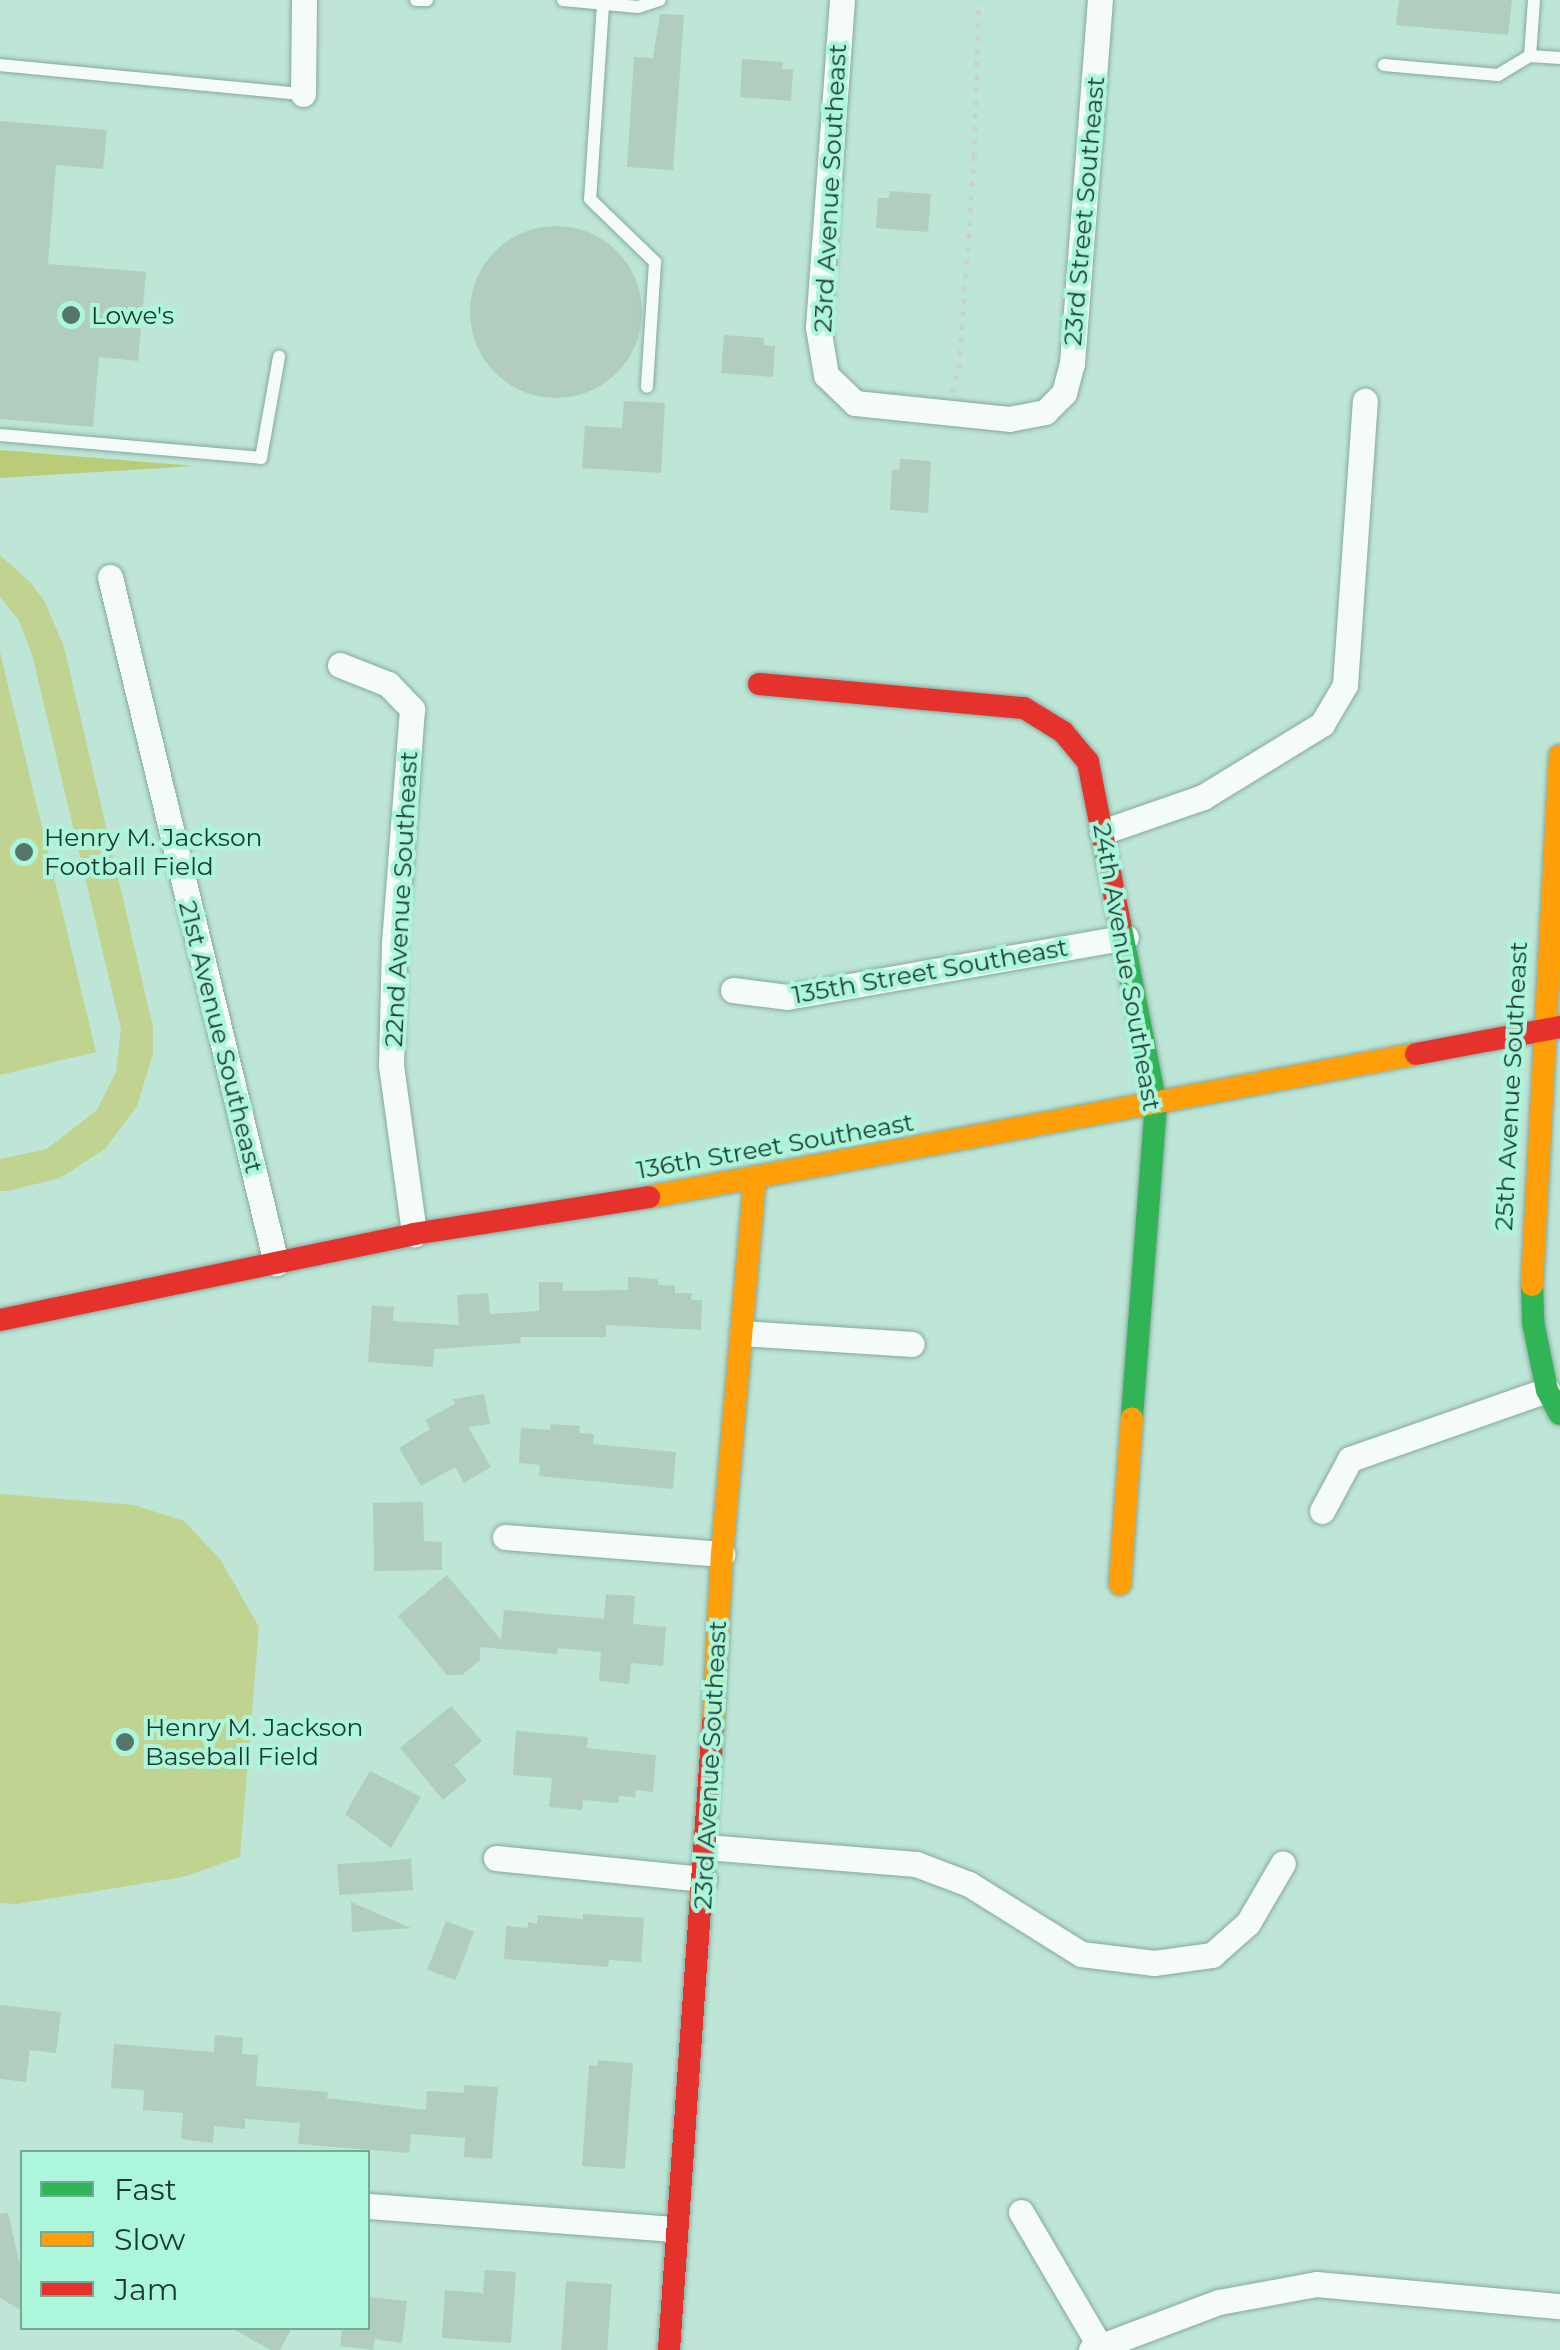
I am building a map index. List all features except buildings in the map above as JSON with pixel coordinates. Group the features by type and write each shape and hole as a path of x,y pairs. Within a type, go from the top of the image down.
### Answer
{"street":[{"path":"304,0 304,94"},
{"name":"23rd Avenue Southeast","path":"842,0 818,327 826,375 855,403 951,414"},
{"name":"23rd Street Southeast","path":"951,414 1009,418 1045,412 1064,393 1072,363 1100,0"},
{"path":"1102,832 1203,797 1322,724 1345,685 1364,401"},
{"name":"21st Avenue Southeast","path":"110,578 276,1264"},
{"name":"22nd Avenue Southeast","path":"340,665 388,684 412,709 394,943 392,1065 414,1234"},
{"name":"24th Avenue Southeast","path":"759,684 1024,708 1063,732 1088,762 1126,937 1156,1104 1120,1584"},
{"name":"25th Avenue Southeast","path":"1560,756 1550,1028 1530,1248 1534,1322 1547,1390 1560,1414"},
{"name":"135th Street Southeast","path":"733,990 787,997 1126,937"},
{"name":"136th Street Southeast","path":"0,1320 414,1234 755,1180 1550,1028"},
{"name":"23rd Avenue Southeast","path":"669,2350 674,2229 704,1880 722,1554 755,1180"},
{"path":"742,1333 912,1344"},
{"path":"1322,1511 1350,1459 1547,1390"},
{"path":"505,1537 722,1554"},
{"path":"706,1846 916,1864 969,1884 1082,1954 1154,1963 1212,1955 1248,1923 1284,1862"},
{"path":"496,1858 704,1880"},
{"path":"370,2206 674,2229"},
{"path":"1022,2212 1095,2347 1219,2302 1316,2284 1560,2306"}],"lane":[{"path":"416,0 427,0"},
{"path":"563,0 638,7 660,0"},
{"path":"1530,56 1534,0"},
{"path":"603,5 590,199 655,262 647,386"},
{"path":"1384,65 1498,75 1530,56 1560,58"},
{"path":"0,65 304,94"},
{"path":"0,435 261,458 279,357"}],"path":[{"path":"951,414 953,380 959,368 980,0"}],"green space":[{"path":"0,450 195,466 0,478"},
{"path":"0,555 31,583 45,602 64,647 153,1027 153,1054 137,1106 105,1149 60,1178 8,1191 0,1191 0,1159 47,1149 97,1110 116,1072 121,1029 32,654 18,619 0,597"},
{"name":"Henry M. Jackson Football Field","path":"0,652 96,1052 0,1075"},
{"name":"Henry M. Jackson Baseball Field","path":"0,1494 134,1505 184,1521 220,1559 259,1627 240,1857 183,1877 17,1904 0,1903"}],"traffic: fast":[{"path":"1120,923 1156,1104 1132,1418"},
{"path":"1532,1285 1533,1322 1547,1390 1560,1414"}],"traffic: slow":[{"path":"1532,1285 1560,756"},
{"path":"649,1197 1416,1054"},
{"path":"713,1724 722,1554 755,1180"},
{"path":"1120,1584 1132,1418"}],"traffic: jam":[{"path":"759,684 1024,708 1063,732 1088,762 1120,923"},
{"path":"1416,1054 1560,1027"},
{"path":"0,1320 414,1234 649,1197"},
{"path":"669,2350 713,1724"}],"place":[{"name":"Lowe's","path":"71,315"},
{"name":"Henry M. Jackson Football Field","path":"24,852"},
{"name":"Henry M. Jackson Baseball Field","path":"125,1742"}]}
